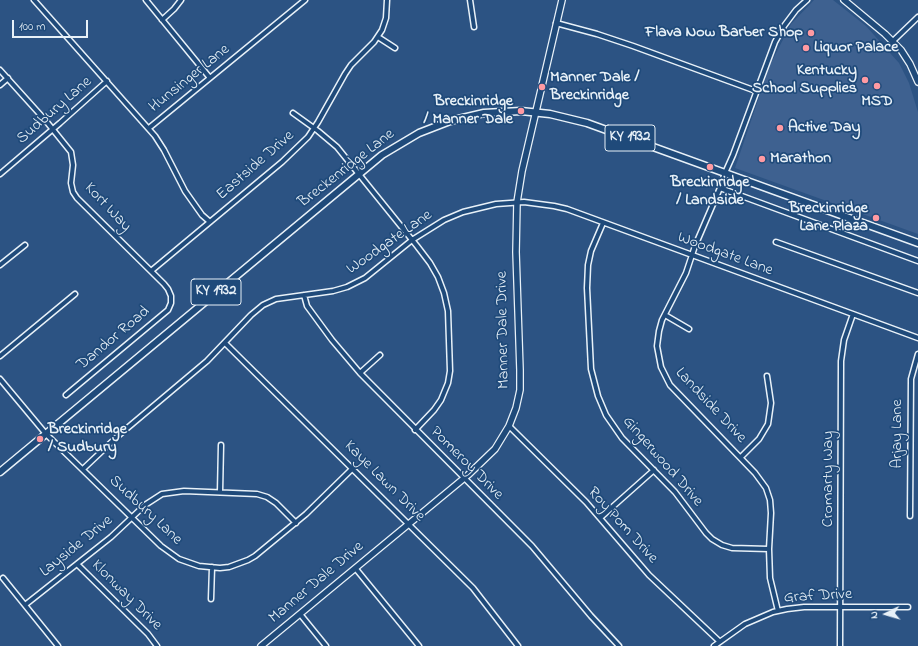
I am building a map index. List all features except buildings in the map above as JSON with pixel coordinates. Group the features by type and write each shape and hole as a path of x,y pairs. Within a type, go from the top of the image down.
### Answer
{"main road":[{"name":"Breckenridge Lane","path":"0,472 382,155 408,139 450,121 484,113 521,111 550,114 587,123 918,243"}],"street":[{"name":"Hunsinger Lane","path":"34,0 149,128 305,0"},
{"path":"146,0 210,78"},
{"path":"162,20 181,0"},
{"name":"Eastside Drive","path":"151,271 295,151 308,137 325,111 351,65 378,37 386,18 387,0"},
{"path":"470,0 474,27"},
{"name":"Manner Dale Drive","path":"261,646 356,569 463,478 492,452 509,426 516,408 520,390 516,252 517,202 522,171 562,0"},
{"name":"Landside Drive","path":"778,611 770,578 769,549 771,513 769,494 762,480 676,392 665,378 658,358 657,346 659,332 665,315 686,273 733,155 769,58 780,33 796,10 807,0"},
{"path":"844,0 893,41 910,64 918,82"},
{"path":"893,41 918,17"},
{"path":"556,23 633,46 756,91"},
{"path":"378,37 395,48"},
{"name":"Kort Way","path":"0,70 67,146 72,155 73,165 71,182 73,192 77,198 168,289 171,298"},
{"path":"0,85 8,78"},
{"name":"Sudbury Lane","path":"0,174 107,81"},
{"path":"293,113 337,147 412,240 438,276 448,311 451,364 448,383 442,400 415,430"},
{"path":"149,128 164,150 185,191 202,215 210,222"},
{"path":"720,188 918,261"},
{"name":"Woodgate Lane","path":"83,469 119,435 207,361 226,343 251,315 263,305 276,299 340,290 354,284 373,272 412,240 444,220 463,212 490,205 517,202 554,206 918,338"},
{"name":"Gingerwood Drive","path":"603,223 591,252 587,278 590,353 593,381 606,415 622,438 684,502 706,532 717,542 732,548 769,549"},
{"path":"776,242 918,293"},
{"path":"0,265 25,245"},
{"path":"0,356 75,294"},
{"name":"Pomeroy Drive","path":"304,295 307,306 311,312 360,373 545,560 591,616 619,646"},
{"name":"Dandor Road","path":"66,395 165,313 170,307 171,298"},
{"name":"Cromarty Way","path":"840,646 841,361 844,340 853,314"},
{"path":"665,315 689,329"},
{"name":"Kaye Lawn Drive","path":"226,343 473,588 518,646"},
{"name":"Arjay Lane","path":"910,516 911,379 918,354"},
{"path":"360,373 380,355"},
{"path":"741,457 759,439 768,424 771,404 767,376"},
{"name":"Sudbury Lane","path":"0,379 46,434 161,546 174,556 190,563 212,567 229,566 248,560 262,552 320,501 353,468"},
{"name":"Roy Pom Drive","path":"509,426 600,518 649,575 719,641"},
{"path":"220,492 221,445"},
{"path":"600,518 654,470"},
{"name":"Layside Drive","path":"25,605 111,537 152,499 162,494 175,491 257,494 267,497 280,506 296,523"},
{"name":"Klonway Drive","path":"77,564 148,634 157,646"},
{"path":"211,599 212,567"},
{"path":"356,569 419,646"},
{"path":"3,578 58,646"},
{"name":"Graf Drive","path":"714,646 745,624 778,611 804,607 908,607"},
{"path":"300,614 326,646"}],"shaded area":[{"path":"814,0 833,0 866,26 899,63 909,83 918,112 918,234 735,168 770,65 791,24"}],"place":[{"name":"Flava Now Barber Shop","path":"811,33"},
{"name":"Liquor Palace","path":"806,48"},
{"name":"Kentucky School Supplies","path":"865,80"},
{"name":"MSD","path":"877,86"},
{"name":"Manner Dale / Breckinridge","path":"542,87"},
{"name":"Breckinridge / Manner Dale","path":"521,111"},
{"name":"Active Day","path":"780,128"},
{"name":"Marathon","path":"762,159"},
{"name":"Breckinridge / Landside","path":"710,167"},
{"name":"Breckinridge Lane Plaza","path":"876,218"},
{"name":"Breckinridge / Sudbury","path":"40,439"}]}
